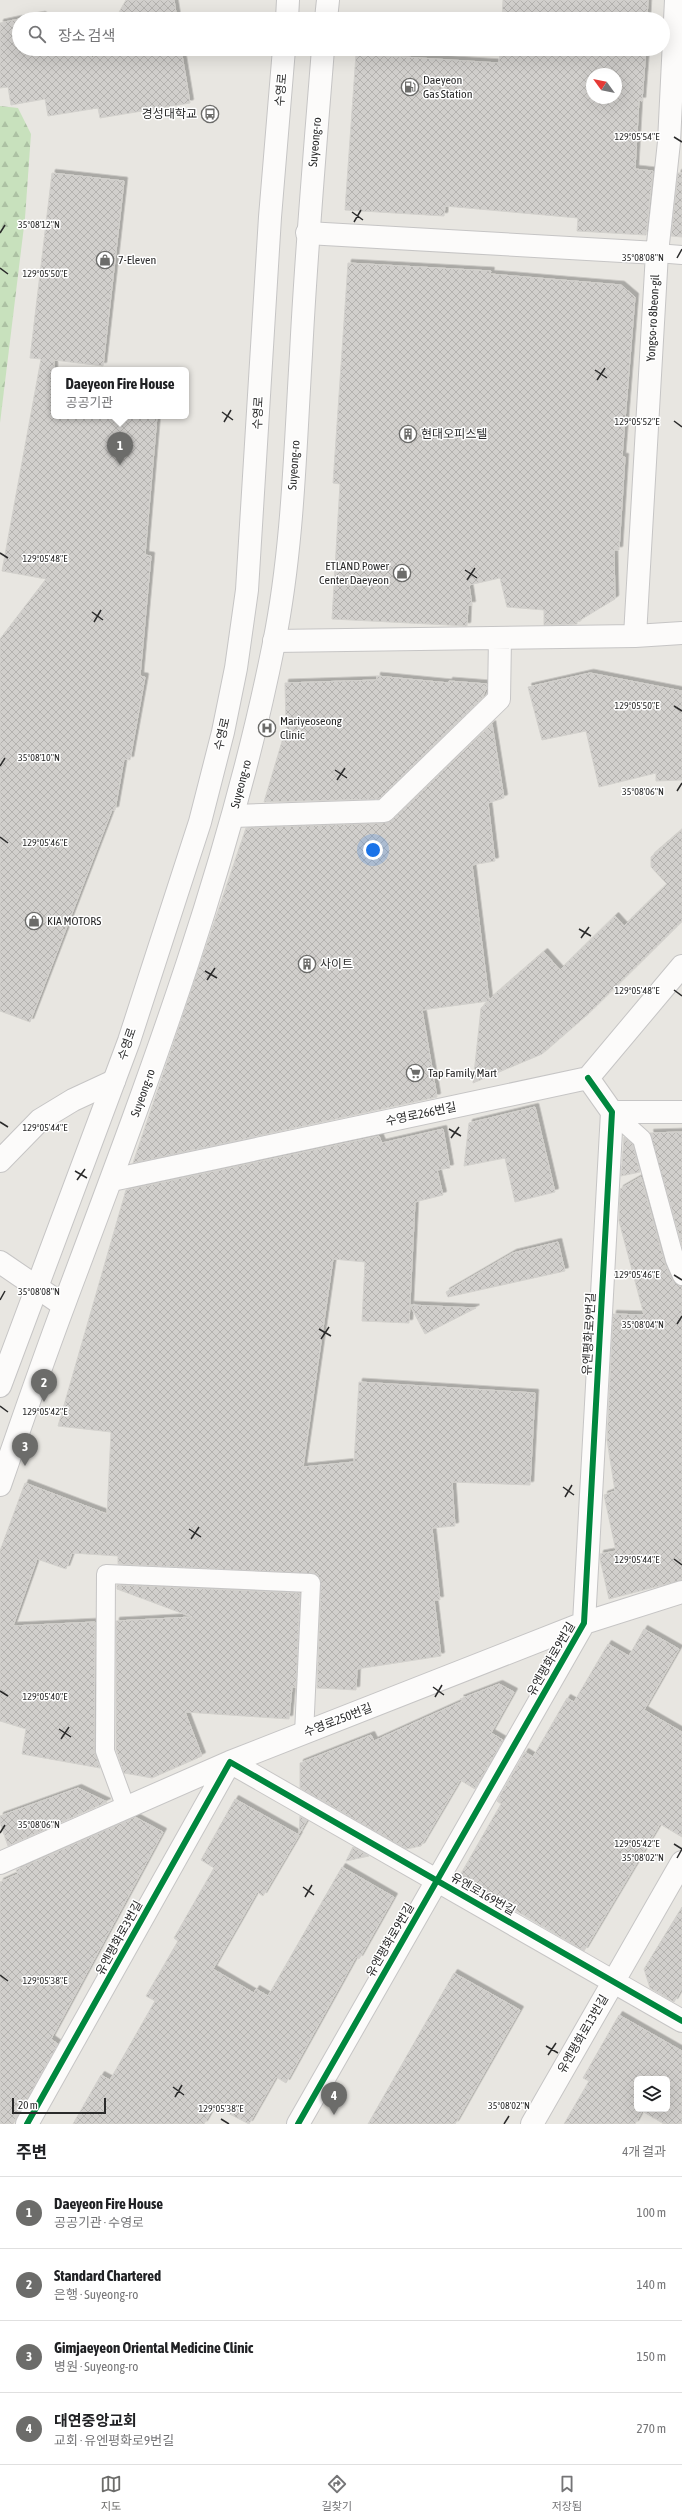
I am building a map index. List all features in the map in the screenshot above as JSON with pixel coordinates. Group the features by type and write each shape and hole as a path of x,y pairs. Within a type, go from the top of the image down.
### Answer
{"street":[{"path":"287,12 288,0"},
{"path":"327,12 328,0"},
{"name":"Yongso-ro 8beon-gil","path":"635,636 657,253 676,142 676,0"},
{"name":"수영로","path":"0,1386 114,1081 200,822 223,732 236,668 248,590 270,217 283,56"},
{"name":"Suyeong-ro","path":"0,1485 63,1305 112,1180 161,1044 233,816 254,740 274,640 291,518 308,233 322,56"},
{"path":"308,233 657,253"},
{"path":"274,640 635,636 682,633"},
{"path":"233,816 384,811 499,699 500,638"},
{"path":"682,966 588,1078 612,1112 682,1112"},
{"name":"수영로266번길","path":"112,1180 588,1078"},
{"path":"0,1161 40,1120 73,1100 114,1081"},
{"name":"유엔평화로9번길","path":"298,2124 584,1623 612,1112"},
{"path":"0,1262 63,1305"},
{"name":"수영로250번길","path":"0,1864 230,1762 584,1623 682,1592"},
{"name":"유엔로169번길","path":"230,1762 682,2021"},
{"name":"유엔평화로3번길","path":"27,2124 230,1762"},
{"name":"유엔평화로13번길","path":"532,2124 682,1862"}],"lane":[{"path":"657,253 682,254"},
{"path":"612,1112 642,1139 675,1260 682,1276"},
{"path":"126,1808 105,1751 106,1574 311,1583 304,1734"}],"green space":[{"path":"0,106 18,108 31,134 25,218 0,423"}],"building":[{"path":"126,0 174,0 176,12 119,12"},
{"path":"503,0 648,0 647,12 502,12"},
{"path":"12,20 12,56 91,56 93,58 94,56 182,56 190,103 100,118 98,108 48,116 45,99 11,105 8,87 0,88 0,23"},
{"path":"356,56 388,56 499,63 500,56 645,56 642,101 639,100 635,169 653,171 646,235 577,231 578,218 445,206 444,216 345,210"},
{"path":"52,173 124,181 103,366 54,360 54,367 51,367 51,419 157,419 145,555 151,556 140,676 145,677 130,760 124,759 115,810 112,810 30,1022 0,1011 0,639 46,579 2,571 41,359 30,358"},
{"path":"678,173 682,173 682,237 671,236"},
{"path":"348,263 491,271 490,274 621,285 635,297 622,457 625,457 619,550 614,550 615,599 577,622 577,624 544,625 544,610 507,607 500,578 469,585 472,605 468,605 467,626 332,619 340,484 333,483"},
{"path":"590,673 682,691 682,780 656,781 656,773 599,787 586,731 542,740 528,687"},
{"path":"377,676 449,683 449,681 487,684 487,687 482,698 379,799 264,802 286,728 285,683 377,680"},
{"name":"사이트","path":"492,724 504,798 488,803 495,861 472,865 489,1000 544,952 560,970 615,916 624,926 667,884 651,867 651,857 682,830 682,921 588,1014 542,1054 473,1083 481,1008 489,1001 422,1010 437,1097 133,1163 246,828 384,823 392,820"},
{"path":"535,1107 555,1192 515,1202 505,1158 464,1166 469,1123"},
{"path":"443,1129 450,1168 437,1170 443,1195 415,1202 409,1323 362,1321 365,1262 333,1259 303,1467 354,1462 359,1382 535,1393 530,1485 452,1482 455,1526 432,1528 440,1600 434,1600 441,1656 357,1669 356,1690 317,1688 321,1583 316,1574 118,1564 118,1556 72,1553 66,1569 37,1559 13,1626 95,1622 94,1751 100,1768 22,1754 26,1729 0,1721 0,1551 25,1483 107,1514 111,1432 58,1426 126,1190 379,1136 382,1143"},
{"path":"682,1132 682,1246 650,1133"},
{"path":"624,1137 633,1145 640,1172 621,1176"},
{"path":"641,1177 665,1264 673,1281 682,1286 682,1580 609,1599 600,1554 616,1551 604,1495 615,1491 607,1440 613,1314 644,1315 619,1221 620,1189"},
{"path":"558,1242 565,1271 448,1297 446,1292 513,1253"},
{"path":"410,1305 476,1308 425,1334"},
{"path":"117,1585 300,1593 296,1687 292,1687 289,1719 185,1712 202,1756 152,1778 124,1773 116,1749 116,1621 192,1617 117,1589"},
{"path":"644,1629 679,1649 644,1710 682,1732 682,1837 660,1824 584,1951 459,1877 501,1804 497,1801 525,1752 533,1757 567,1698 574,1702 608,1644 629,1656"},
{"path":"499,1684 514,1692 491,1733 503,1740 475,1789 460,1780 421,1846 406,1849 300,1788 300,1763 371,1735 374,1741 463,1701 460,1699"},
{"path":"78,1788 107,1802 8,1846 0,1823 0,1816"},
{"path":"235,1799 299,1835 263,1896 257,1892 213,1969 254,1993 256,1989 268,1996 342,1867 394,1897 359,1959 356,1957 286,2083 276,2077 249,2124 214,2106 204,2124 73,2124 101,2075 110,2080 155,2001 146,1996 178,1941 174,1938 214,1868 201,1860"},
{"path":"300,1816 307,1820 299,1834"},
{"path":"135,1817 163,1832 51,2039 58,2044 13,2124 0,2124 0,1882 18,1874 16,1870"},
{"path":"353,1847 369,1856 346,1861"},
{"path":"682,1907 682,1988 674,2002 650,1988 644,1969"},
{"path":"454,1973 520,2010 455,2124 368,2124"},
{"path":"619,2015 682,2051 682,2124 664,2124 644,2112 670,2112 670,2076 634,2076 634,2112 641,2112 635,2124 564,2124 589,2081 583,2078"}],"cycle path":[{"path":"298,2124 584,1623 612,1112 588,1078"},
{"path":"27,2124 230,1762 682,2021"}],"place":[{"name":"Daeyeon Gas Station","path":"410,87"},
{"name":"경성대학교","path":"210,114"},
{"name":"7-Eleven","path":"105,260"},
{"name":"현대오피스텔","path":"408,434"},
{"name":"Daeyeon Fire House","path":"120,465"},
{"name":"ETLAND Power Center Daeyeon","path":"402,573"},
{"name":"Mariyeoseong Clinic","path":"267,728"},
{"name":"KIA MOTORS","path":"34,921"},
{"name":"사이트","path":"307,964"},
{"name":"Tap Family Mart","path":"415,1073"},
{"name":"Standard Chartered","path":"44,1402"},
{"name":"Gimjaeyeon Oriental Medicine Clinic","path":"25,1466"},
{"name":"대연중앙교회","path":"334,2115"}]}
